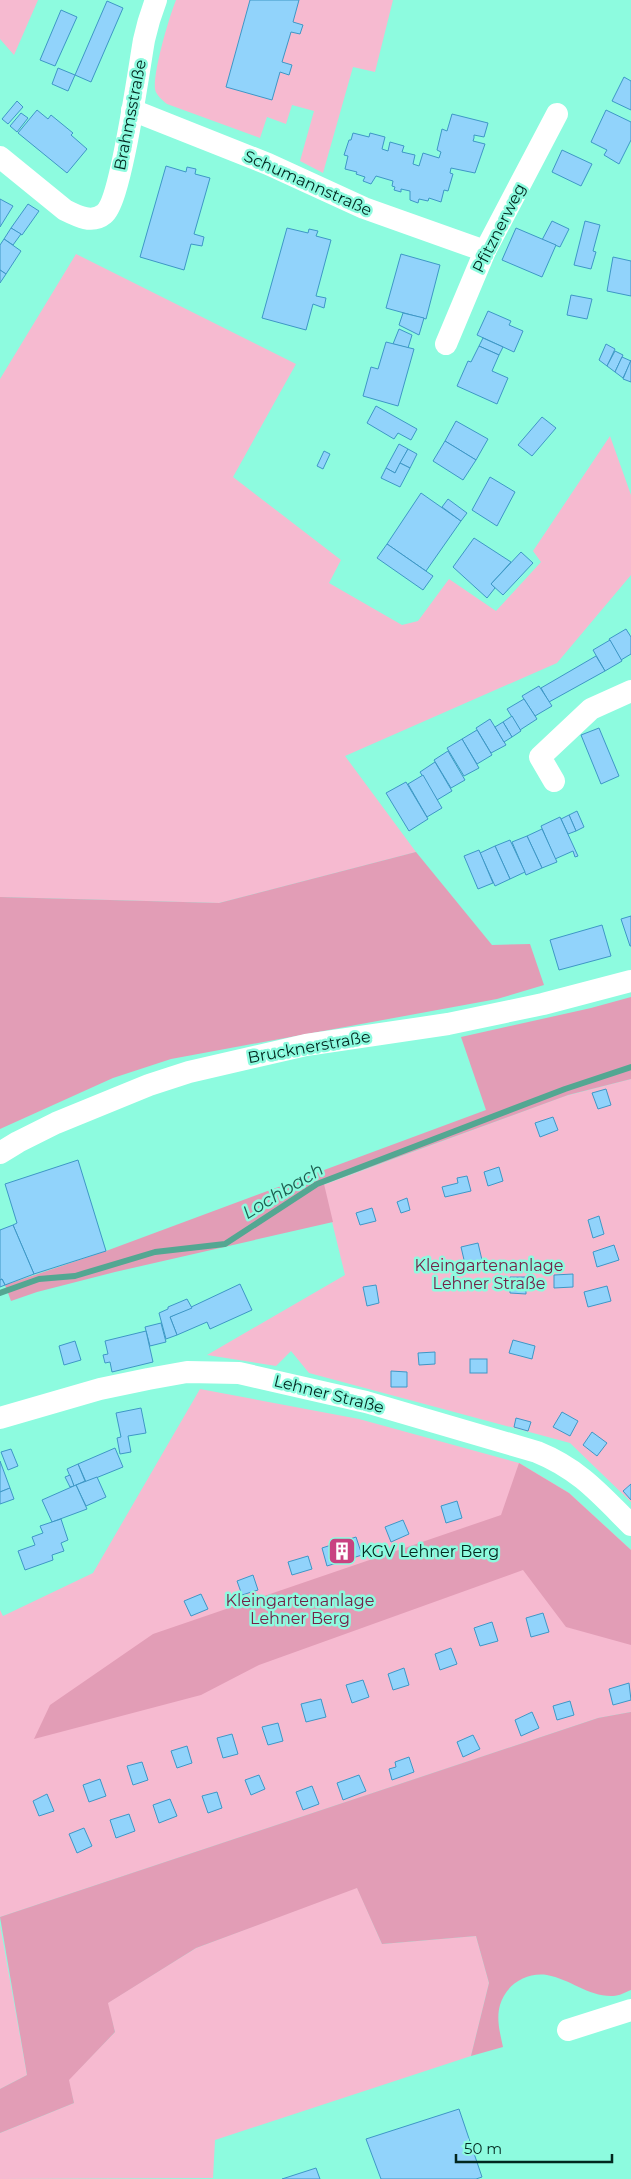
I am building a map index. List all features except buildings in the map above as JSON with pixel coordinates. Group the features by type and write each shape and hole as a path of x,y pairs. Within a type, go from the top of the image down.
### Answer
{"street":[{"name":"Brahmsstraße","path":"0,157 65,210 76,216 90,219 104,215 109,207 119,177 144,39 156,0"},
{"name":"Schumannstraße","path":"132,110 268,164 364,208 485,251"},
{"name":"Pfitznerweg","path":"446,344 485,251 557,114"},
{"path":"554,781 540,757 591,709 631,691"},
{"name":"Brucknerstraße","path":"0,1153 56,1123 149,1085 189,1072 306,1045 448,1024 543,1004 631,981"},
{"name":"Lehner Straße","path":"0,1418 100,1389 148,1379 187,1372 238,1373 366,1402 537,1452 560,1461 582,1476 631,1525"},
{"path":"568,2030 631,2010"}],"green space":[{"path":"0,0 38,0 14,55 0,39"},
{"path":"176,0 393,0 375,72 353,67 323,173 300,161 314,111 292,105 286,124 267,117 260,138 167,104 160,97 155,89 156,70"},
{"path":"76,254 296,364 233,477 341,560 329,583 402,625 418,621 449,579 496,611 541,562 533,551 610,436 631,495 631,575 557,663 345,756 416,852 219,903 0,897 0,379"},
{"path":"416,852 492,945 530,944 544,985 497,999 171,1059 113,1078 0,1129 0,897 219,903"},
{"path":"631,997 631,1079 568,1095 324,1184 333,1222 115,1272 37,1292 11,1301 5,1285 106,1251 486,1110 461,1037 591,1008"},
{"name":"Kleingartenanlage Lehner Straße","path":"631,1079 631,1502 570,1443 309,1373 291,1351 276,1366 207,1355 345,1275 323,1185 565,1096"},
{"name":"Kleingartenanlage Lehner Berg","path":"200,1389 359,1419 519,1463 569,1493 631,1550 631,1712 598,1718 0,1917 0,1610 3,1616 93,1573"},
{"path":"519,1463 569,1493 631,1550 631,1645 566,1627 523,1570 259,1665 201,1695 34,1739 50,1705 153,1634 501,1515"},
{"path":"631,1712 631,1990 618,1995 604,1996 555,1977 532,1975 512,1985 500,2005 498,2021 503,2047 471,2056 489,1983 476,1936 382,1944 357,1888 196,1948 108,2003 115,2032 69,2080 74,2103 0,2133 0,2089 27,2075 0,1917 598,1718"},
{"path":"357,1887 382,1944 476,1936 489,1983 471,2056 215,2140 213,2178 0,2179 0,2133 74,2103 68,2080 115,2032 107,2003 196,1948"},
{"path":"0,1925 27,2075 0,2089"}],"waterway":[{"name":"Lochbach","path":"0,1293 39,1279 75,1276 155,1252 225,1244 317,1184 565,1089 631,1067"}],"place":[{"name":"KGV Lehner Berg","path":"342,1551"}]}
